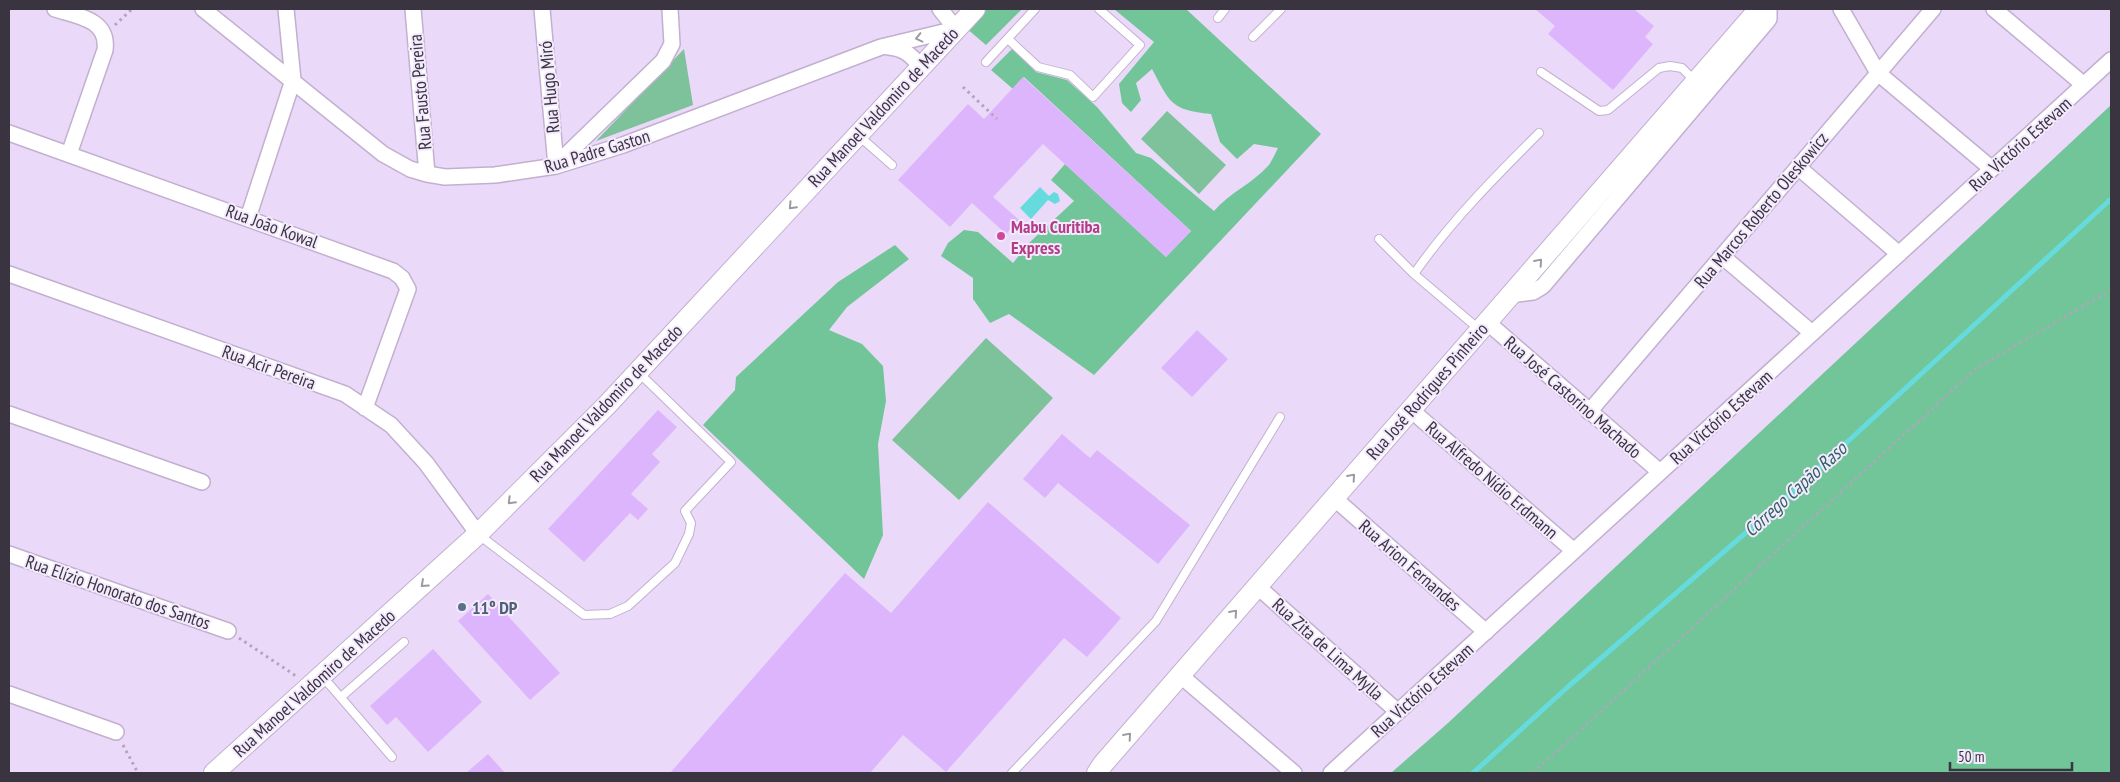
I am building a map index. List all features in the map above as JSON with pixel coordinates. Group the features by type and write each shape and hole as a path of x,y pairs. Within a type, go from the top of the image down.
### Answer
{"main road":[{"name":"Rua Manoel Valdomiro de Macedo","path":"214,773 478,534 638,372 975,9"},
{"name":"Rua José Rodrigues Pinheiro","path":"1102,771 1180,675 1759,9"}],"street":[{"path":"55,9 91,21 104,33 105,50 69,154"},
{"name":"Rua Padre Gaston","path":"203,9 383,154 410,169 427,174 470,177 556,166 623,145 882,47 956,29"},
{"path":"248,218 293,80 286,9"},
{"name":"Rua Fausto Pereira","path":"413,9 427,174"},
{"name":"Rua Hugo Miró","path":"542,9 556,166"},
{"path":"556,166 663,60 672,44 670,9"},
{"path":"940,9 956,29"},
{"path":"1510,295 1533,292 1543,286 1766,24 1769,9"},
{"path":"1841,9 1878,73 1992,169"},
{"name":"Rua Marcos Roberto Oleskowicz","path":"1589,412 1933,9"},
{"path":"1994,9 2084,85"},
{"path":"882,47 902,49 909,53 921,66"},
{"name":"Rua Victório Estevam","path":"1330,773 2111,60"},
{"name":"Rua João Kowal","path":"9,133 393,271 402,278 408,289 365,408"},
{"path":"1798,167 1899,254"},
{"path":"1722,256 1812,333"},
{"name":"Rua Acir Pereira","path":"9,274 345,394 392,425 426,463 478,534"},
{"name":"Rua José Castorino Machado","path":"1484,326 1660,472"},
{"name":"Rua Alfredo Nídio Erdmann","path":"1411,410 1574,551"},
{"path":"9,414 202,482"},
{"name":"Rua Arion Fernandes","path":"1334,498 1486,632"},
{"name":"Rua Elízio Honorato dos Santos","path":"9,554 228,631"},
{"name":"Rua Zita de Lima Mylla","path":"1257,586 1398,712"},
{"path":"1180,675 1294,773"},
{"path":"9,694 116,732"}],"lane":[{"path":"986,62 1036,9"},
{"path":"1008,39 1038,68 1070,75 1093,97 1140,45 1099,9"},
{"path":"1218,18 1225,9"},
{"path":"1253,37 1281,9"},
{"path":"1541,72 1599,111 1608,110 1659,68 1670,66 1682,68 1696,82"},
{"path":"1414,274 1430,251 1490,182 1539,133"},
{"path":"858,135 892,164"},
{"path":"1379,239 1414,274 1484,326"},
{"path":"478,534 584,615 610,614 628,606 675,563 689,534 691,523 685,511 732,462 638,372"},
{"path":"1012,773 1156,621 1280,417"},
{"path":"341,697 404,642"},
{"path":"315,682 341,697 392,757"}],"path":[{"path":"104,33 122,20 132,9"},
{"path":"963,87 996,118"},
{"path":"1533,773 1977,368 2111,290"},
{"path":"228,631 315,682"},
{"path":"116,732 138,773"}],"shaded area":[{"path":"984,9 1022,9 986,45 966,28"},
{"path":"1114,9 1186,9 1321,134 1094,375 1009,314 990,323 973,299 973,278 941,256 948,243 964,230 978,232 1013,263 1030,242 1074,201 1051,180 1065,164 1166,257 1191,231 1024,77 1013,89 991,70 1012,49 1036,72 1067,80 1097,107 1136,153 1151,158 1214,211 1262,172 1278,148 1254,144 1237,159 1220,142 1211,114 1187,110 1173,103 1163,90 1152,69 1136,83 1141,100 1131,112 1122,103 1119,84 1154,42"},
{"path":"684,49 693,105 596,141"},
{"path":"2111,105 2111,773 1391,773 1448,723"},
{"path":"1167,111 1226,165 1199,194 1141,139"},
{"path":"1040,187 1049,196 1054,192 1058,194 1060,201 1055,204 1048,200 1031,219 1020,208"},
{"path":"895,245 909,259 847,307 829,330 862,344 883,366 886,401 878,444 883,535 864,579 703,425 735,390 736,377 838,282"},
{"path":"986,338 1053,398 959,500 892,440"}],"building":[{"path":"1535,9 1634,9 1654,26 1645,37 1653,44 1613,90 1548,34 1555,26"},
{"path":"1023,77 1191,231 1166,257 1043,144 993,197 1019,220 1006,234 972,203 950,227 898,180 968,104 984,119"},
{"path":"1197,330 1228,359 1192,397 1161,368"},
{"path":"658,410 677,427 652,454 660,462 631,494 648,509 638,520 630,513 584,562 548,529"},
{"path":"1062,434 1090,458 1097,450 1190,525 1158,564 1058,483 1045,498 1023,479"},
{"path":"988,502 1121,618 1087,657 1064,638 946,772 903,735 870,773 670,773 845,573 891,613"},
{"path":"488,594 560,673 530,700 458,621"},
{"path":"433,649 482,702 428,752 396,717 387,725 370,706"},
{"path":"488,754 505,773 466,773"}],"waterway":[{"name":"Córrego Capão Raso","path":"1473,773 1570,685 1794,491 2111,199"}],"place":[{"name":"Mabu Curitiba Express","path":"1001,236"},
{"name":"11º DP","path":"462,607"}]}
